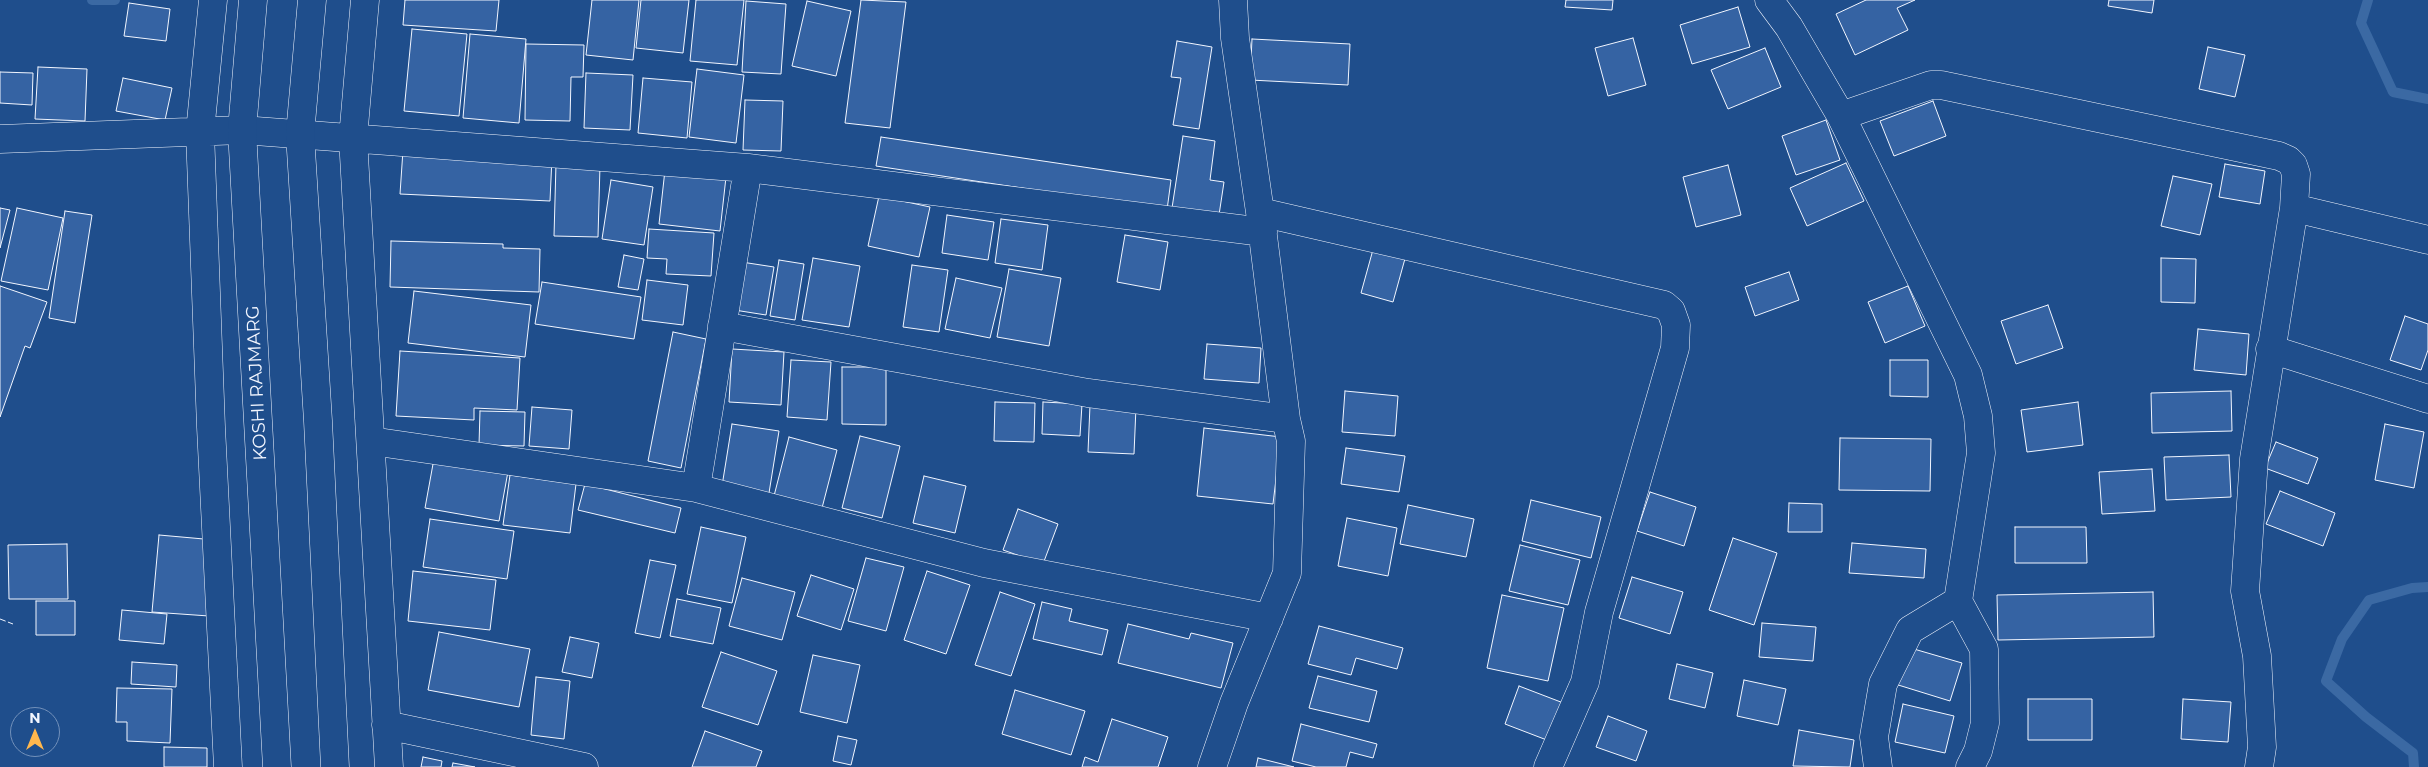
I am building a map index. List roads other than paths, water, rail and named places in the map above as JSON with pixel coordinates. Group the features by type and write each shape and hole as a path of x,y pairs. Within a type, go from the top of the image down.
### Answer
{"street":[{"path":"213,0 200,132 211,427 228,767"},
{"name":"KOSHI RAJMARG","path":"253,0 242,130 277,767"},
{"path":"312,0 300,134 318,421 335,767"},
{"path":"365,0 354,138 389,767"},
{"path":"1212,767 1234,703 1287,573 1291,440 1286,419 1262,222 1235,38 1232,0"},
{"path":"1769,0 1789,27 1841,116 1968,375 1978,416 1981,454 1958,602 1984,649 1985,723 1978,751 1970,767"},
{"path":"1841,116 1931,85 1957,88 2279,156 2288,160 2293,165 2296,174 2294,208 2270,349 2254,459 2245,591 2257,656 2262,747 2259,767"},
{"path":"0,139 242,130 748,168 1262,222 1664,305 1672,310 1676,325 1675,348 1599,612 1585,682 1548,767"},
{"path":"696,488 748,168"},
{"path":"2294,208 2428,240"},
{"path":"722,326 1088,393 1286,419"},
{"path":"2270,349 2428,399"},
{"path":"371,441 696,488 984,563 1269,618"},
{"path":"1878,767 1874,737 1883,684 1910,630 1958,602"},
{"path":"386,725 584,767"}],"waterway":[{"path":"92,0 115,0"},
{"path":"2368,0 2361,23 2393,92 2428,99"},
{"path":"2414,767 2413,753 2366,717 2326,681 2342,639 2369,600 2412,588 2428,587"}]}
